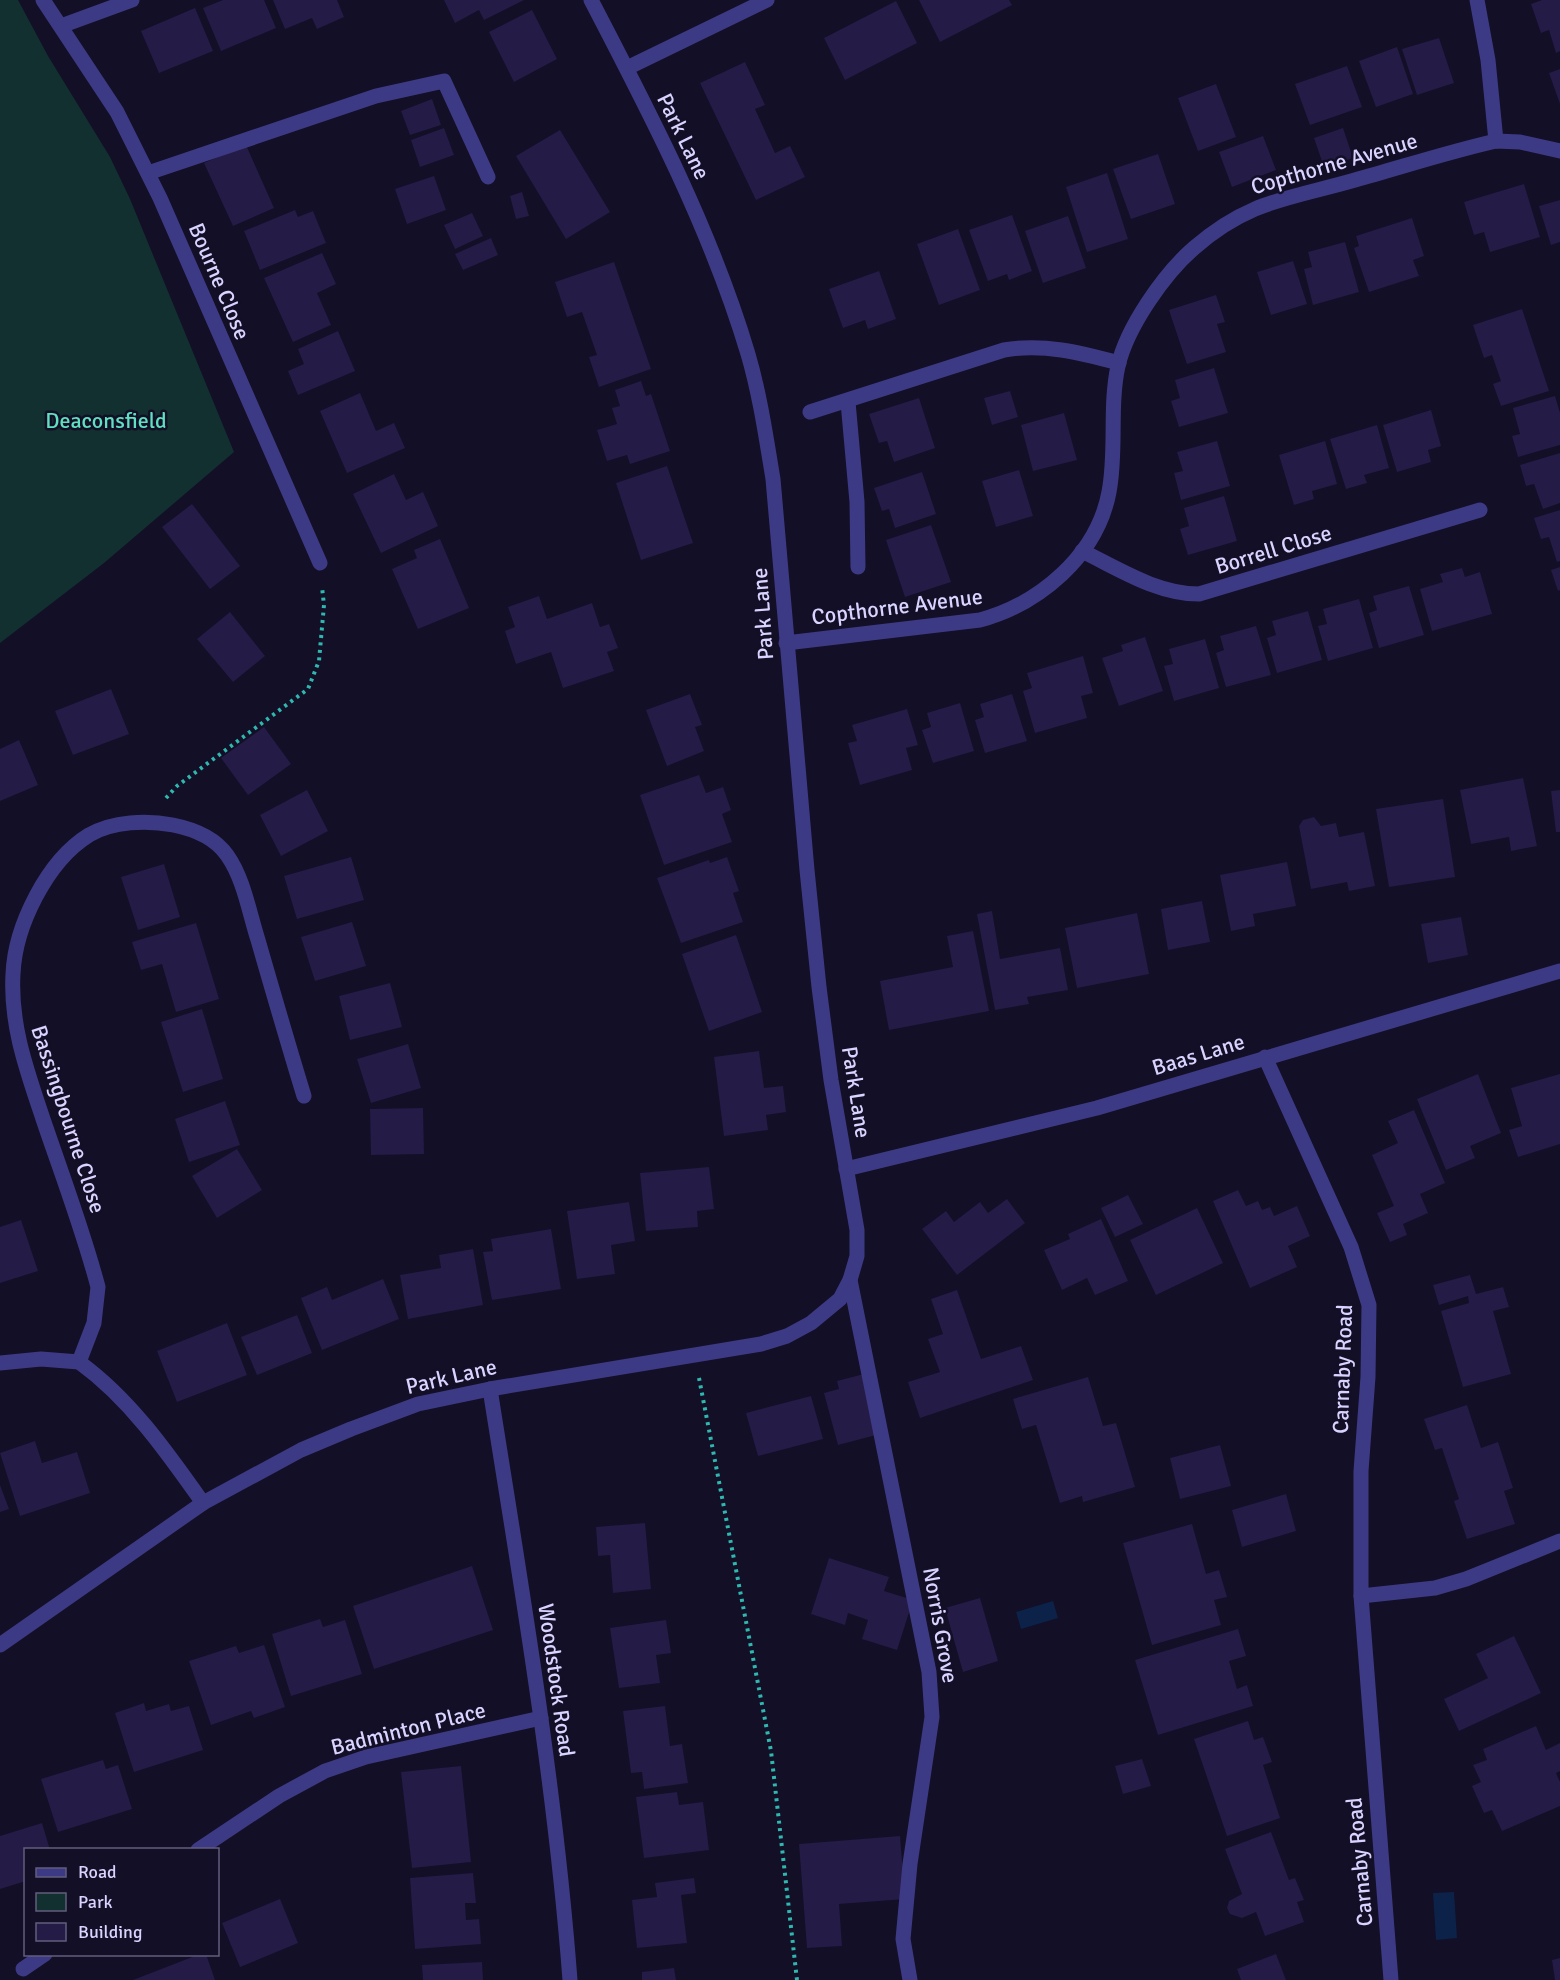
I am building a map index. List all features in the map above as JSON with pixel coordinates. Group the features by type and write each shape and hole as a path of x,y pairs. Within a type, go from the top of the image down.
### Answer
{"street":[{"name":"Bourne Close","path":"43,0 117,112 148,173 320,563"},
{"path":"60,26 132,0"},
{"name":"Park Lane","path":"0,1645 203,1503 301,1450 418,1404 490,1389 693,1357 787,1336 828,1310 840,1299 850,1280 857,1256 858,1230 846,1169 818,975 786,643 773,479 764,423 749,356 709,243 627,68 591,0"},
{"path":"627,68 767,0"},
{"path":"1477,0 1488,60 1496,141"},
{"path":"148,173 376,96 444,81 488,177"},
{"name":"Copthorne Avenue","path":"786,643 949,625 1006,613 1045,589 1082,551 1099,524 1109,493 1113,392 1119,363 1134,327 1171,273 1192,249 1222,226 1251,210 1285,197 1352,182 1496,141 1520,142 1560,151"},
{"path":"810,412 848,402 1004,350 1024,346 1071,351 1119,363"},
{"path":"848,402 857,502 858,567"},
{"name":"Borrell Close","path":"1082,551 1160,589 1181,594 1199,594 1480,510"},
{"name":"Bassingbourne Close","path":"79,1362 94,1323 98,1287 22,1058 15,1025 13,972 27,914 54,870 90,835 127,823 142,822 185,827 216,843 231,862 242,888 304,1096"},
{"name":"Baas Lane","path":"846,1169 1097,1108 1560,970"},
{"name":"Carnaby Road","path":"1265,1057 1351,1247 1370,1305 1368,1377 1360,1481 1361,1596 1391,1980"},
{"name":"Norris Grove","path":"850,1280 929,1672 932,1717 910,1864 903,1939 910,1980"},
{"path":"0,1363 41,1359 79,1362 98,1375 135,1414 203,1503"},
{"name":"Woodstock Road","path":"490,1389 541,1718 562,1876 570,1980"},
{"path":"1361,1596 1435,1588 1560,1541"},
{"name":"Badminton Place","path":"201,1848 279,1796 326,1771 366,1757 541,1718"},
{"path":"23,1969 42,1956"}],"path":[{"path":"142,822 177,786 308,689 319,661 324,605 320,563"},
{"path":"693,1357 703,1393 771,1751 797,1980"}],"green space":[{"name":"Deaconsfield","path":"0,0 18,0 48,56 110,157 130,199 234,452 104,563 0,643"}],"water":[{"path":"1053,1601 1058,1618 1021,1629 1016,1612"},
{"path":"1454,1892 1457,1938 1436,1940 1433,1893"}],"building":[{"path":"223,0 264,0 276,28 221,51 203,8"},
{"path":"273,0 337,0 344,17 317,29 312,18 285,29"},
{"path":"444,0 524,0 484,20 479,10 455,23"},
{"path":"919,0 1009,0 1012,5 940,42"},
{"path":"1542,0 1560,0 1560,51 1556,53 1549,30 1541,33 1531,4"},
{"path":"896,1 917,43 845,80 824,38"},
{"path":"195,8 213,51 159,73 141,31"},
{"path":"532,10 557,59 514,82 489,32"},
{"path":"1439,38 1454,83 1417,95 1402,49"},
{"path":"1397,47 1413,94 1376,107 1359,61"},
{"path":"745,62 765,105 755,109 775,153 790,146 805,177 756,200 700,83"},
{"path":"1347,66 1362,107 1310,125 1295,84"},
{"path":"1560,69 1560,104 1549,73"},
{"path":"1216,84 1236,137 1198,151 1178,98"},
{"path":"432,99 441,125 410,135 401,111"},
{"path":"444,128 454,155 420,167 411,140"},
{"path":"1343,128 1353,158 1324,167 1314,138"},
{"path":"560,130 610,212 566,239 516,156"},
{"path":"1263,136 1276,170 1232,187 1219,152"},
{"path":"246,145 274,208 233,226 204,163"},
{"path":"1158,154 1175,204 1131,219 1113,169"},
{"path":"1107,173 1128,239 1087,252 1066,187"},
{"path":"434,176 446,210 407,224 395,189"},
{"path":"1524,184 1540,237 1490,252 1484,232 1474,235 1464,202"},
{"path":"522,192 529,216 516,219 510,196"},
{"path":"1560,200 1560,242 1551,245 1539,206"},
{"path":"295,210 298,217 313,211 326,243 260,270 244,231"},
{"path":"472,213 483,236 455,249 444,225"},
{"path":"1012,215 1032,271 1009,280 1007,274 988,281 969,230"},
{"path":"1068,216 1086,268 1043,283 1025,231"},
{"path":"1412,218 1424,256 1413,260 1419,276 1369,292 1354,248 1359,246 1356,236"},
{"path":"958,229 980,290 939,305 917,244"},
{"path":"491,238 498,255 463,270 455,254"},
{"path":"1345,242 1359,292 1313,305 1304,269 1312,267 1308,252"},
{"path":"322,253 336,284 317,293 331,325 293,342 264,278"},
{"path":"1293,261 1307,304 1271,315 1257,272"},
{"path":"614,262 651,369 599,387 589,357 597,355 582,312 567,317 555,282"},
{"path":"879,271 896,319 868,329 865,320 843,328 829,289"},
{"path":"1216,295 1225,322 1217,324 1226,352 1187,364 1169,310"},
{"path":"1522,309 1549,391 1501,406 1493,384 1501,381 1492,355 1484,358 1473,325"},
{"path":"338,331 355,371 298,395 288,371 304,364 298,349"},
{"path":"1214,368 1228,413 1179,427 1171,401 1180,398 1175,380"},
{"path":"641,381 646,396 651,394 670,451 630,464 627,455 607,461 597,430 617,424 612,408 620,406 615,390"},
{"path":"1010,391 1018,417 992,425 984,398"},
{"path":"360,393 376,431 394,423 405,448 347,473 320,411"},
{"path":"1555,396 1560,413 1560,445 1518,457 1512,436 1520,434 1513,408"},
{"path":"919,398 935,448 894,462 887,441 879,443 869,414"},
{"path":"1431,410 1441,446 1428,450 1431,462 1397,472 1383,425"},
{"path":"1064,413 1077,460 1033,471 1021,425"},
{"path":"1377,425 1389,468 1364,475 1367,483 1346,489 1330,439"},
{"path":"1217,441 1230,486 1181,500 1174,473 1183,471 1177,452"},
{"path":"1325,441 1337,484 1312,491 1314,499 1294,505 1279,455"},
{"path":"1560,453 1560,503 1543,509 1534,484 1526,486 1520,465"},
{"path":"667,466 693,543 641,560 616,483"},
{"path":"1019,470 1033,516 996,527 982,481"},
{"path":"922,472 936,514 895,528 889,509 882,511 874,488"},
{"path":"394,474 406,500 423,492 438,526 381,553 353,494"},
{"path":"1224,496 1237,541 1188,555 1180,529 1189,526 1184,508"},
{"path":"192,504 240,566 210,589 162,527"},
{"path":"1560,510 1560,561 1557,562 1549,537 1541,539 1534,518"},
{"path":"931,525 951,582 905,597 886,540"},
{"path":"440,539 469,608 418,629 392,569 417,558 414,550"},
{"path":"1560,567 1560,590 1558,591 1551,570"},
{"path":"1462,568 1465,577 1480,572 1492,614 1432,631 1420,589 1443,582 1440,574"},
{"path":"1409,586 1424,635 1379,648 1369,613 1377,610 1373,596"},
{"path":"539,596 547,619 592,603 600,627 609,624 618,648 607,652 614,671 563,688 551,652 516,664 505,631 515,627 508,607"},
{"path":"1359,599 1373,648 1328,661 1318,626 1327,624 1323,609"},
{"path":"1308,611 1322,660 1277,673 1267,638 1276,635 1272,621"},
{"path":"230,612 265,656 233,682 197,639"},
{"path":"1256,626 1271,675 1226,687 1216,653 1224,650 1220,636"},
{"path":"1145,637 1163,691 1119,706 1102,658 1123,651 1121,645"},
{"path":"1205,639 1219,688 1174,701 1164,666 1173,664 1169,649"},
{"path":"1083,656 1093,693 1081,696 1087,718 1035,733 1023,691 1032,688 1027,673"},
{"path":"111,689 129,734 73,755 55,711"},
{"path":"690,694 702,725 695,727 704,751 667,766 646,710"},
{"path":"1012,694 1027,741 985,753 975,720 984,717 980,704"},
{"path":"960,703 974,751 933,763 922,730 931,727 927,713"},
{"path":"907,709 918,745 906,748 912,770 860,785 848,743 857,741 852,725"},
{"path":"264,727 291,764 248,795 221,758"},
{"path":"19,740 38,785 0,801 0,749"},
{"path":"699,775 706,793 723,787 731,810 722,814 732,842 664,865 640,795"},
{"path":"1523,778 1537,846 1511,851 1509,837 1471,844 1460,790"},
{"path":"307,790 328,831 281,856 260,815"},
{"path":"1560,790 1560,832 1556,832 1551,791"},
{"path":"1443,799 1455,877 1389,887 1376,809"},
{"path":"1314,817 1321,826 1336,823 1339,837 1364,832 1375,886 1349,891 1347,882 1311,889 1299,826 1303,820"},
{"path":"351,857 364,900 297,919 284,876"},
{"path":"727,857 739,891 733,893 743,922 681,943 657,878 709,860 710,863"},
{"path":"1287,862 1296,906 1253,914 1255,926 1231,931 1220,875"},
{"path":"164,864 180,917 138,930 121,877"},
{"path":"1202,901 1210,942 1168,950 1161,909"},
{"path":"992,911 1000,959 1060,948 1068,990 1027,997 1029,1004 995,1010 977,914"},
{"path":"1137,913 1149,974 1077,988 1065,928"},
{"path":"1461,917 1468,955 1428,963 1421,924"},
{"path":"352,922 366,966 315,981 301,937"},
{"path":"196,923 219,999 176,1012 162,964 141,970 132,942"},
{"path":"973,931 989,1011 889,1030 880,981 953,967 947,936"},
{"path":"736,935 762,1012 709,1031 682,954"},
{"path":"390,983 402,1027 350,1040 339,996"},
{"path":"202,1009 223,1079 183,1092 161,1022"},
{"path":"408,1044 421,1088 371,1103 357,1059"},
{"path":"759,1051 764,1088 783,1086 786,1112 766,1115 768,1130 724,1136 714,1057"},
{"path":"1478,1074 1501,1133 1470,1146 1475,1158 1446,1170 1417,1099"},
{"path":"1560,1074 1560,1144 1518,1157 1509,1130 1522,1126 1511,1088"},
{"path":"225,1101 240,1145 189,1162 175,1119"},
{"path":"423,1108 424,1154 371,1155 370,1109"},
{"path":"1414,1110 1445,1183 1420,1194 1428,1213 1403,1224 1407,1235 1390,1242 1377,1213 1394,1206 1372,1155 1398,1143 1388,1121"},
{"path":"237,1149 262,1190 217,1218 192,1176"},
{"path":"709,1167 714,1209 697,1211 698,1227 646,1231 640,1173"},
{"path":"1238,1190 1246,1206 1258,1201 1262,1210 1270,1207 1274,1216 1297,1206 1310,1236 1288,1246 1297,1267 1250,1288 1213,1201"},
{"path":"1128,1195 1143,1224 1115,1237 1101,1208"},
{"path":"1007,1199 1025,1223 957,1275 922,1229 946,1211 954,1222 980,1202 988,1213"},
{"path":"629,1202 635,1241 611,1245 615,1274 577,1279 567,1211"},
{"path":"1197,1208 1223,1263 1156,1295 1130,1240"},
{"path":"1101,1219 1128,1281 1095,1295 1087,1278 1062,1290 1044,1250 1070,1239 1068,1234"},
{"path":"21,1220 38,1271 0,1283 0,1227"},
{"path":"551,1229 561,1289 492,1300 483,1252 493,1251 491,1239"},
{"path":"473,1249 483,1305 408,1319 400,1275 441,1268 439,1255"},
{"path":"1470,1275 1476,1294 1503,1287 1509,1307 1493,1311 1511,1374 1463,1387 1441,1311 1469,1303 1468,1296 1439,1305 1433,1285"},
{"path":"383,1279 399,1319 322,1350 301,1298 327,1287 332,1300"},
{"path":"957,1290 981,1359 1021,1346 1033,1380 920,1418 908,1382 940,1372 928,1339 943,1334 931,1299"},
{"path":"297,1315 312,1353 257,1375 241,1337"},
{"path":"227,1323 247,1375 177,1402 157,1351"},
{"path":"864,1374 880,1434 838,1445 824,1393 839,1389 837,1381"},
{"path":"1088,1377 1103,1426 1116,1423 1135,1487 1083,1502 1082,1496 1060,1503 1036,1425 1022,1429 1013,1399"},
{"path":"811,1396 823,1439 758,1456 746,1413"},
{"path":"1467,1405 1481,1448 1498,1442 1513,1488 1504,1491 1515,1524 1467,1539 1454,1501 1459,1499 1442,1448 1435,1450 1424,1419"},
{"path":"35,1441 42,1463 77,1452 90,1493 20,1516 0,1453"},
{"path":"1220,1445 1231,1486 1180,1499 1170,1458"},
{"path":"0,1485 9,1509 0,1512"},
{"path":"1286,1494 1296,1531 1242,1547 1232,1510"},
{"path":"645,1523 651,1589 613,1593 610,1555 598,1556 596,1527"},
{"path":"1192,1524 1206,1574 1219,1570 1227,1597 1214,1600 1221,1625 1152,1645 1123,1543"},
{"path":"829,1558 889,1577 884,1591 913,1600 897,1650 862,1639 868,1620 848,1613 845,1625 811,1614"},
{"path":"472,1566 493,1630 374,1669 353,1606"},
{"path":"980,1598 998,1661 963,1672 945,1608"},
{"path":"320,1619 323,1627 345,1620 362,1674 291,1696 272,1634"},
{"path":"666,1620 671,1653 656,1655 660,1683 619,1688 610,1628"},
{"path":"1238,1629 1246,1656 1229,1661 1237,1689 1247,1685 1253,1706 1158,1735 1135,1660"},
{"path":"1514,1636 1541,1693 1459,1731 1444,1699 1488,1678 1476,1654"},
{"path":"264,1645 285,1707 254,1718 251,1711 211,1725 189,1661 236,1646 239,1653"},
{"path":"144,1703 146,1711 169,1704 171,1711 189,1706 203,1750 134,1772 115,1713"},
{"path":"665,1706 670,1746 682,1744 688,1783 644,1789 642,1772 631,1773 623,1711"},
{"path":"1248,1721 1254,1740 1263,1737 1272,1762 1263,1765 1280,1818 1227,1836 1194,1739"},
{"path":"1536,1726 1546,1750 1560,1743 1560,1771 1556,1773 1560,1782 1560,1806 1502,1831 1492,1810 1484,1813 1472,1786 1481,1782 1473,1765 1487,1760 1483,1749"},
{"path":"1142,1759 1151,1786 1123,1794 1115,1766"},
{"path":"103,1760 106,1769 118,1765 132,1809 58,1832 41,1779"},
{"path":"461,1766 471,1862 412,1868 401,1772"},
{"path":"677,1792 679,1805 703,1802 709,1850 644,1858 636,1797"},
{"path":"42,1823 49,1848 24,1848 24,1882 0,1889 0,1836"},
{"path":"1271,1832 1289,1880 1295,1878 1304,1900 1297,1902 1304,1922 1265,1936 1256,1912 1242,1918 1230,1914 1227,1908 1229,1901 1242,1894 1225,1849"},
{"path":"900,1836 905,1899 839,1904 842,1946 807,1948 799,1844"},
{"path":"473,1873 476,1903 465,1903 466,1920 479,1919 481,1944 415,1949 410,1878"},
{"path":"694,1878 696,1893 681,1895 687,1943 637,1948 632,1900 657,1897 655,1883"},
{"path":"280,1899 298,1943 240,1967 222,1923"},
{"path":"1276,1954 1286,1980 1241,1980 1237,1969"},
{"path":"195,1956 207,1956 215,1980 133,1980"},
{"path":"1560,1958 1560,1980 1555,1980 1552,1960"},
{"path":"482,1962 483,1980 423,1980 422,1965"},
{"path":"674,1968 676,1980 642,1980 642,1972"}]}
